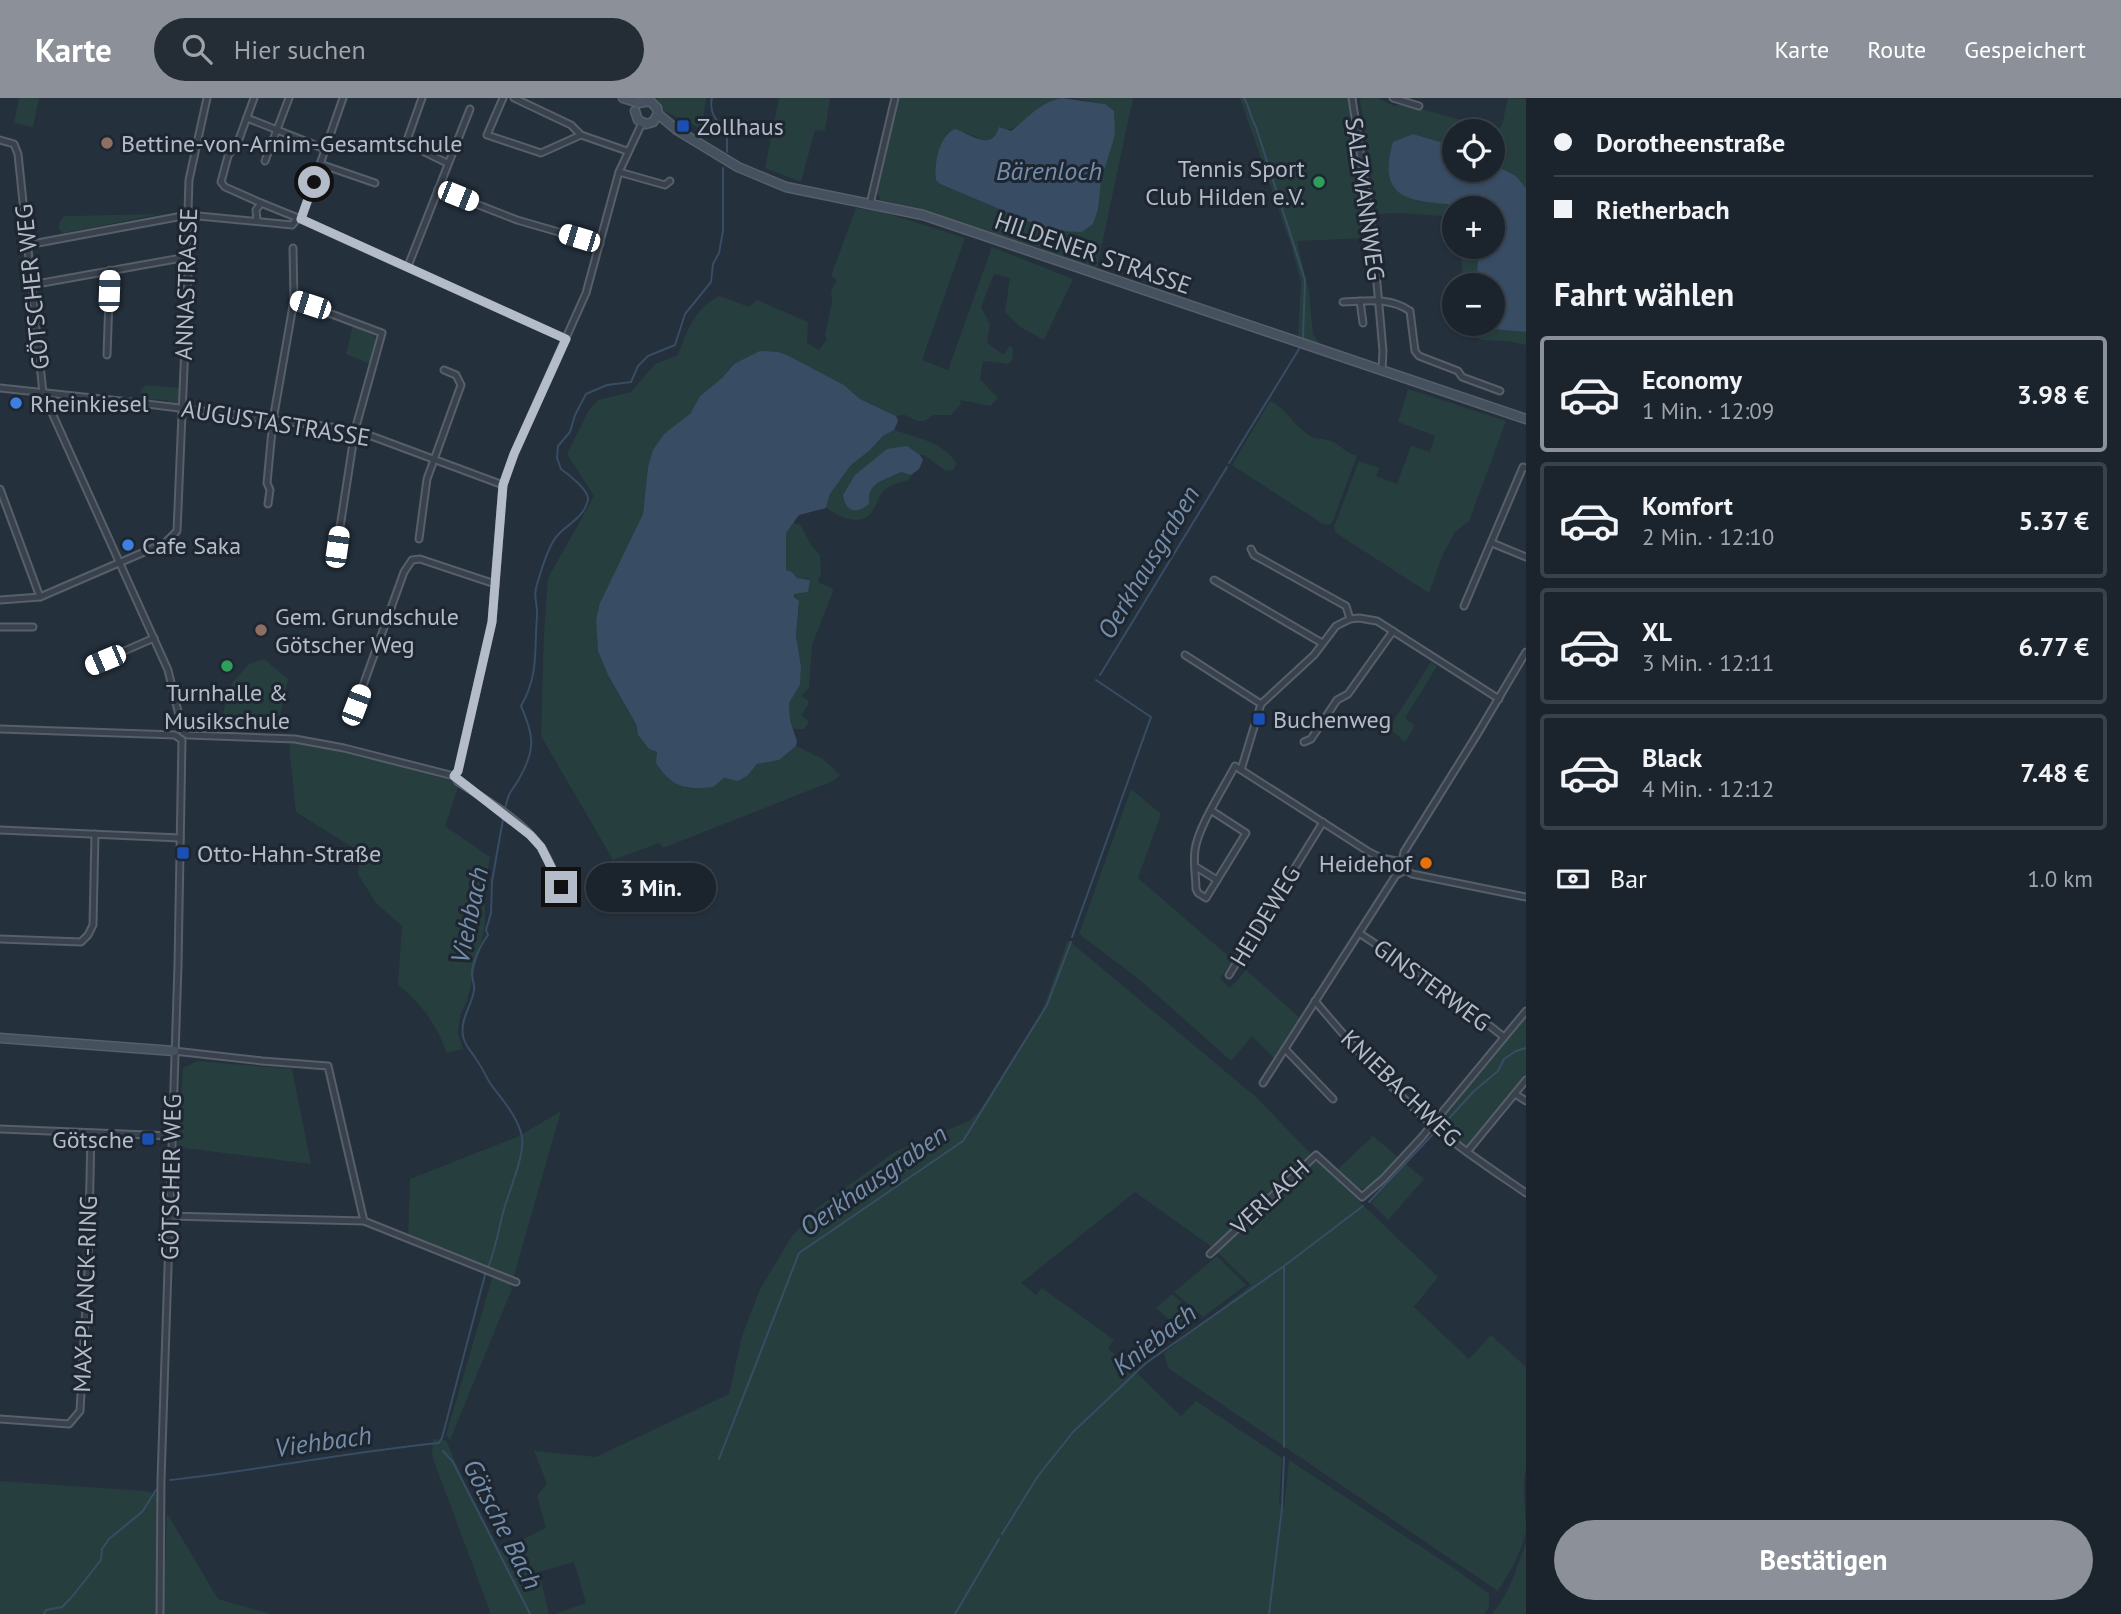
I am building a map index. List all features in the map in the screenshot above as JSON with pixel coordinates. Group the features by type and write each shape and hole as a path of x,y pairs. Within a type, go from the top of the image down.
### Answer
{"main road":[{"path":"617,98 637,107 650,101 657,108 655,118 642,123 635,116 637,107"},
{"path":"623,98 637,107"},
{"name":"HILDENER STRASSE","path":"655,118 738,167 786,187 923,215 1526,419"},
{"path":"0,1038 174,1051"}],"street":[{"name":"ANNASTRASSE","path":"119,563 165,543 177,531 189,180 207,98"},
{"path":"254,98 238,142 228,156 221,182 229,189 408,266 566,339"},
{"path":"265,161 289,98"},
{"path":"27,245 188,215 292,225 300,218 343,98"},
{"path":"422,98 406,143 447,163"},
{"path":"503,98 487,135 541,153 580,135"},
{"path":"514,98 570,125 580,135 627,151"},
{"path":"870,204 895,98"},
{"name":"SALZMANNWEG","path":"1352,98 1371,228 1383,351 1382,370"},
{"path":"1395,98 1419,106"},
{"path":"408,266 470,109"},
{"path":"247,118 325,149"},
{"path":"561,887 541,847 500,810 458,782 454,776 458,771 488,647 503,485 514,454 586,293 619,172 642,123"},
{"name":"GÖTSCHER WEG","path":"0,140 14,144 18,154 43,393 168,670 181,728 188,735 295,739 344,748 454,776"},
{"path":"320,164 374,183"},
{"path":"619,172 665,185 670,181"},
{"path":"438,188 517,220 600,244"},
{"path":"257,221 256,210 261,203"},
{"path":"268,504 270,490 267,483 274,419 294,300 293,247"},
{"path":"31,285 187,257"},
{"path":"107,355 110,270"},
{"path":"294,300 382,333 355,430 337,547"},
{"name":"SALZMANNWEG","path":"1360,301 1363,323"},
{"name":"SALZMANNWEG","path":"1343,302 1394,302 1410,311 1415,351 1419,356 1458,371 1462,377 1500,391"},
{"path":"419,539 427,479 461,385 456,375 444,370"},
{"name":"AUGUSTASTRASSE","path":"0,388 355,430 503,485"},
{"path":"1464,606 1523,467 1526,468"},
{"path":"1517,482 1526,486"},
{"path":"0,489 40,597"},
{"path":"1492,543 1526,557"},
{"path":"1251,549 1254,555 1346,606 1350,619"},
{"path":"356,712 356,705 404,572 412,560 420,559 495,584"},
{"path":"0,600 40,597 119,563"},
{"path":"1214,580 1322,643"},
{"path":"1212,811 1246,834 1206,898 1198,893 1194,852 1212,811 1238,768 1261,704 1314,655 1336,626 1350,619 1371,619 1499,699"},
{"path":"0,627 33,627"},
{"path":"1304,742 1311,739 1337,700 1348,694 1393,631"},
{"path":"90,666 154,638"},
{"path":"1526,652 1524,660 1404,852 1402,862 1406,870 1421,877 1526,897"},
{"path":"1185,655 1261,704"},
{"name":"GÖTSCHER WEG","path":"0,729 175,734 182,740 161,1480 160,1614"},
{"path":"1238,768 1381,858 1402,862"},
{"name":"HEIDEWEG","path":"1229,975 1323,822"},
{"path":"0,830 180,838"},
{"path":"0,939 81,942 88,935 93,925 95,834"},
{"path":"1196,867 1217,880"},
{"path":"1263,1083 1396,875 1406,870"},
{"name":"GINSTERWEG","path":"1359,933 1427,977 1504,1037"},
{"name":"KNIEBACHWEG","path":"1315,1001 1390,1084 1432,1124 1526,1193"},
{"path":"1432,1124 1526,1011"},
{"path":"1285,1049 1333,1100"},
{"path":"174,1051 328,1066 364,1221"},
{"path":"1467,1152 1526,1080"},
{"path":"1515,1094 1526,1101"},
{"name":"VERLACH","path":"1210,1254 1316,1155 1362,1197 1383,1179 1432,1124"},
{"path":"0,1129 172,1136"},
{"name":"MAX-PLANCK-RING","path":"0,1419 69,1424 80,1412 88,1269 91,1133"},
{"path":"170,1216 364,1221 516,1282"}],"green space":[{"path":"19,98 39,98 33,127 14,123"},
{"path":"657,98 706,98 702,129 662,110"},
{"path":"779,98 830,98 825,131 815,130 801,182 765,168"},
{"path":"898,98 1062,98 1044,105 1016,127 998,131 997,136 987,142 964,132 948,132 939,150 936,172 940,184 1051,231 1077,232 1093,224 1098,210 1105,104 1074,98 1133,98 1097,268 1073,263 926,211 881,200 877,193"},
{"path":"1240,98 1348,98 1368,238 1297,241 1309,292 1313,335 1321,345 1298,337 1301,282 1291,245"},
{"path":"1377,98 1394,106 1403,104 1457,119 1442,119 1442,143 1412,134 1418,201 1442,203 1442,216 1377,214 1360,100"},
{"path":"1508,98 1526,99 1526,188 1516,176 1505,170 1503,119"},
{"path":"856,208 886,213 965,238 922,360 948,370 992,247 1073,279 1044,340 1020,327 1005,312 1010,278 994,274 981,307 990,324 987,343 1004,355 1009,346 1013,348 1012,360 1008,364 983,361 980,379 998,398 991,406 960,400 961,404 951,415 934,415 924,421 917,421 905,415 896,416 860,399 844,385 789,356 734,364 700,396 690,414 681,423 664,434 648,467 643,514 596,620 598,651 608,675 636,724 638,735 649,749 657,752 658,757 687,788 711,785 724,778 738,781 755,766 787,753 796,746 823,759 840,775 833,781 663,848 659,843 613,860 541,736 548,578 594,496 567,454 589,410 598,400 631,392 655,364 678,355 688,329 698,313 720,296 749,307 757,300 808,322 807,343 819,350 827,339 825,335 832,302 831,292 837,280 831,276"},
{"path":"161,214 63,233 59,229 59,223 64,216"},
{"path":"1462,259 1478,259 1477,273 1462,273"},
{"path":"353,325 375,336 376,343 370,364 346,354"},
{"path":"1505,330 1526,332 1526,345 1480,340 1476,336 1505,336"},
{"path":"146,385 179,388 179,404 169,403 168,400 140,399 141,390"},
{"path":"1408,389 1506,421 1469,521 1455,532 1443,554 1429,593 1336,533 1334,527 1359,461 1379,468 1376,476 1397,484 1411,446 1430,452 1435,436 1398,422"},
{"path":"1270,401 1310,436 1332,441 1357,456 1332,523 1328,525 1232,465"},
{"path":"894,430 945,450 956,463 954,470 946,471 907,447 855,475 868,497 874,486 881,481 901,472 911,475 909,480 884,490 867,517 849,519 826,508 830,494 851,465 883,436"},
{"path":"793,523 800,524 811,545 820,555 819,583 832,588 833,591 812,645 809,688 801,696 808,700 808,705 801,715 809,722 804,729 794,729 790,720 789,703 800,685 801,666 796,636 799,607 794,594 805,593 810,579 797,578 786,570 786,533"},
{"path":"264,659 288,679 279,720 223,715 228,688 249,664"},
{"path":"1431,662 1437,666 1405,718 1415,726 1405,742 1389,728"},
{"path":"292,742 344,750 450,780 458,787 445,826 490,857 485,885 485,925 467,1001 460,1016 458,1033 463,1049 447,1053 428,1016 398,985 402,926 376,903 358,874 360,852 296,812 289,746"},
{"path":"1131,789 1161,814 1138,878 1233,960 1220,978 1230,988 1246,970 1300,1018 1275,1059 1252,1036 1231,1061 1140,980 1079,934"},
{"path":"1068,940 1256,1097 1312,1155 1212,1247 1135,1192 1021,1283 1036,1295 1042,1288 1114,1340 1108,1349 1132,1368 1181,1416 1196,1401 1282,1458 1279,1503 1284,1507 1289,1460 1489,1594 1489,1607 1484,1614 555,1614 586,1603 574,1562 539,1572 549,1614 491,1614 432,1456 433,1439 446,1440 467,1489 500,1550 546,1528 537,1496 547,1484 534,1451 596,1457 729,1394 742,1336 760,1289 792,1236 817,1208 896,1151 969,1121 980,1110 1042,1011"},
{"path":"1526,1015 1526,1075 1466,1148 1439,1126 1439,1122"},
{"path":"198,1061 292,1069 311,1164 177,1147 183,1068"},
{"path":"561,1111 513,1279 408,1237 410,1179 517,1137"},
{"path":"1373,1136 1398,1157 1370,1186 1358,1189 1338,1169"},
{"path":"1315,1159 1438,1277 1414,1307 1469,1359 1491,1335 1526,1367 1526,1530 1519,1554 1498,1591 1168,1368 1164,1353 1251,1285 1216,1251"},
{"path":"1406,1164 1424,1179 1388,1220 1371,1203"},
{"path":"1217,1256 1246,1285 1203,1317 1174,1292"},
{"path":"493,1275 509,1282 512,1289 450,1440 446,1435"},
{"path":"1172,1294 1199,1318 1184,1333 1156,1308"},
{"path":"0,1481 157,1494 157,1614 0,1614"},
{"path":"167,1513 218,1599 270,1614 163,1614"},
{"path":"1526,1543 1526,1614 1492,1614 1508,1590"}],"water":[{"name":"Bärenloch","path":"1062,98 1105,104 1114,111 1115,135 1101,180 1098,210 1093,224 1082,232 1051,231 936,180 941,143 950,132 955,129 981,140 992,139 999,127 1011,131 1041,107"},
{"path":"1413,134 1442,142 1442,182 1505,182 1505,170 1516,176 1526,188 1526,332 1505,330 1505,273 1477,273 1478,259 1505,259 1505,196 1442,196 1442,203 1415,200 1404,195 1395,188 1390,177 1389,162 1393,142"},
{"path":"760,351 789,356 844,385 860,399 896,416 898,421 894,430 883,436 851,465 830,494 826,508 799,515 786,533 786,570 797,578 810,580 808,592 794,594 799,601 796,636 801,666 800,685 789,703 796,746 779,760 757,764 747,776 738,781 724,778 713,787 686,787 668,777 656,763 657,752 649,749 638,735 636,724 608,675 598,651 596,620 600,603 643,514 648,467 653,450 664,434 690,414 700,396 734,364"},
{"path":"907,446 923,460 919,469 911,475 901,472 878,483 871,491 869,504 856,510 849,508 843,495 855,475 887,449"}],"waterway":[{"name":"Viehbach","path":"712,98 713,113 727,133 727,152"},
{"name":"Oerkhausgraben","path":"1244,98 1256,127 1305,280 1303,337"},
{"name":"Viehbach","path":"505,809 531,751 531,734 521,706 531,684 535,663 536,587 554,540 579,516 588,500 582,488 561,469 557,458 558,446 570,432 586,394 607,385 631,382 638,366 648,356 675,345 685,314 711,282 713,264 719,253 723,231 723,168"},
{"name":"Oerkhausgraben","path":"1229,463 1299,349"},
{"name":"Oerkhausgraben","path":"1100,675 1227,467"},
{"name":"Oerkhausgraben","path":"1072,937 1151,717 1096,680"},
{"name":"Viehbach","path":"170,1480 439,1443 442,1438 522,1145 522,1137 514,1116 466,1045 463,1030 474,990 474,965 488,935 486,930 491,913 492,881 504,814"},
{"name":"Oerkhausgraben","path":"719,1459 799,1253 963,1141 1047,1005 1071,942"},
{"name":"Kniebach","path":"1443,1125 1474,1091 1498,1071 1504,1059 1526,1048"},
{"name":"Kniebach","path":"1369,1202 1434,1133"},
{"name":"Kniebach","path":"1002,1534 1038,1476 1073,1432 1146,1363 1284,1266 1363,1206"},
{"path":"1284,1266 1284,1447"},
{"name":"Götsche Bach","path":"443,1451 453,1462 530,1614"},
{"path":"1269,1614 1282,1508 1284,1457"},
{"name":"Viehbach","path":"44,1614 46,1610 62,1607 71,1598 101,1560 102,1549 109,1539 142,1512 156,1490"},
{"name":"Kniebach","path":"955,1614 999,1539"}],"place":[{"name":"Zollhaus","path":"683,126"},
{"name":"Bettine-von-Arnim-Gesamtschule","path":"107,143"},
{"name":"Tennis Sport Club Hilden e.V.","path":"1319,182"},
{"name":"Rheinkiesel","path":"16,403"},
{"name":"Cafe Saka","path":"128,545"},
{"name":"Gem. Grundschule Götscher Weg","path":"261,630"},
{"name":"Turnhalle & Musikschule","path":"227,666"},
{"name":"Buchenweg","path":"1259,719"},
{"name":"Otto-Hahn-Straße","path":"183,853"},
{"name":"Heidehof","path":"1426,863"},
{"name":"Götsche","path":"148,1139"}],"route":[{"path":"314,182 301,219 566,339 514,454 503,485 488,647 458,771 454,776 458,782 500,810 530,835 541,847 561,887"}]}
